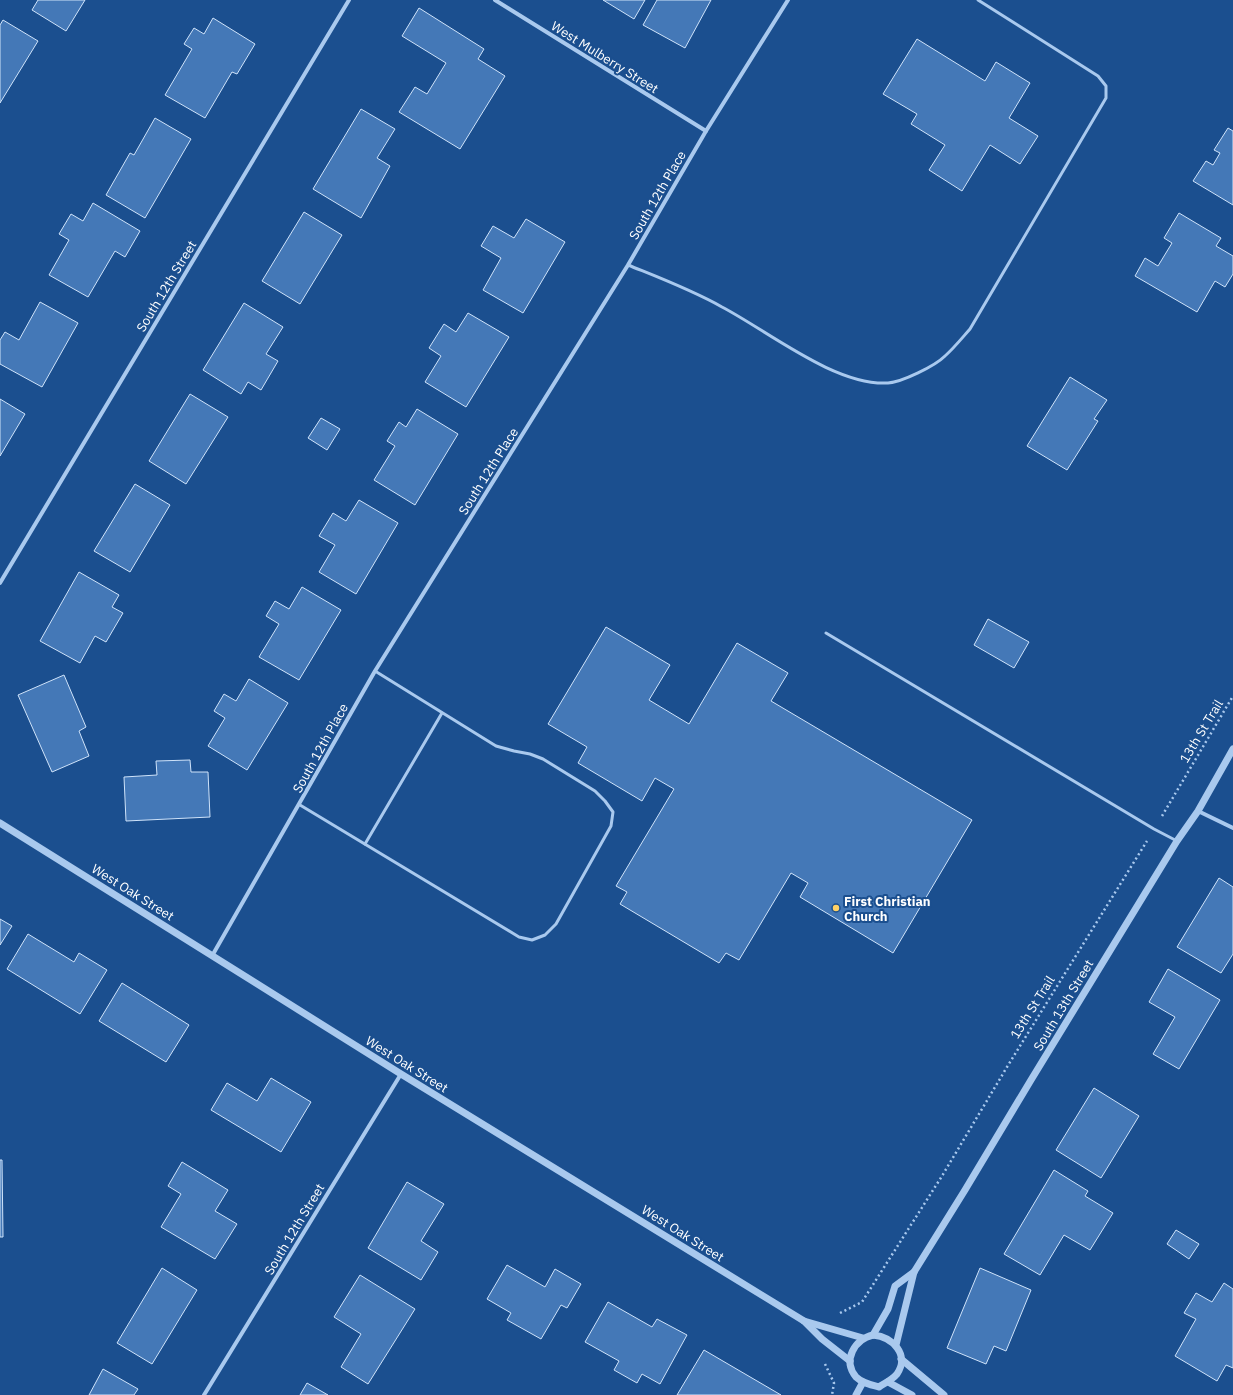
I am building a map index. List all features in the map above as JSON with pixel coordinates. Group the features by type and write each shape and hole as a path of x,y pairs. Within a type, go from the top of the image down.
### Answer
{"street":[{"name":"South 12th Street","path":"0,583 349,0"},
{"name":"West Mulberry Street","path":"495,0 706,131"},
{"name":"South 12th Place","path":"212,957 375,671 628,265 706,131 788,0"},
{"name":"South 13th Street","path":"896,1345 914,1272 1177,841 1198,810 1233,749"},
{"path":"1198,810 1233,828"},
{"name":"West Oak Street","path":"0,823 212,957 804,1321 822,1339 850,1361"},
{"name":"South 12th Street","path":"204,1395 401,1074"},
{"name":"South 13th Street","path":"873,1335 888,1309 895,1286 914,1272"},
{"name":"West Oak Street","path":"804,1321 863,1338"},
{"path":"876,1395 879,1387 888,1382 898,1373 901,1359 896,1345 886,1338 873,1335 863,1338 854,1348 850,1361 856,1377 863,1382 879,1387"},
{"path":"901,1359 944,1395"},
{"path":"856,1395 863,1382"},
{"path":"888,1382 912,1395"}],"lane":[{"path":"628,265 674,283 723,307 827,368 863,380 889,383 913,376 944,357 970,329 1106,98 1106,86 1098,76 978,0"},
{"path":"826,633 1154,829 1177,841"},
{"path":"300,805 519,937 532,940 545,935 556,924 611,826 613,812 595,791 542,759 530,754 496,746 375,671"},
{"path":"365,844 442,713"}],"path":[{"name":"13th St Trail","path":"836,1315 862,1302 938,1183 1007,1067 1154,829 1233,696"},
{"path":"824,1362 834,1383 832,1395"}],"building":[{"path":"38,0 85,0 66,31 32,10"},
{"path":"603,0 645,0 634,19"},
{"path":"657,0 711,0 685,48 643,25"},
{"path":"419,8 484,49 478,59 505,76 460,149 399,112 415,87 427,94 446,63 402,36"},
{"path":"213,18 255,44 237,74 232,72 205,118 165,95 192,49 184,44 194,28 204,34"},
{"path":"3,20 38,41 0,103 0,25"},
{"path":"917,39 985,81 996,62 1030,83 1009,118 1038,136 1020,164 990,145 962,191 929,170 945,145 911,124 917,114 883,94"},
{"path":"361,109 395,129 377,158 390,166 361,218 313,189"},
{"path":"155,118 191,139 145,218 106,195 130,153 134,155"},
{"path":"1228,128 1233,131 1233,205 1193,181 1206,161 1213,165 1220,153 1214,150"},
{"path":"93,203 140,231 125,257 115,251 88,297 49,275 69,240 59,234 71,214 83,221"},
{"path":"304,212 342,235 300,304 262,281"},
{"path":"1179,213 1221,238 1216,246 1233,256 1233,274 1225,287 1215,281 1197,312 1135,276 1145,258 1158,266 1172,243 1164,238"},
{"path":"526,219 565,242 523,313 483,290 501,258 481,246 493,226 514,238"},
{"path":"40,302 78,323 42,387 0,364 0,340 5,332 19,340"},
{"path":"244,303 283,327 266,354 278,361 261,390 248,382 241,394 203,370"},
{"path":"468,313 509,337 466,407 425,382 441,356 429,348 444,324 456,332"},
{"path":"1070,377 1107,400 1094,419 1098,421 1067,470 1027,446"},
{"path":"190,394 228,417 186,484 149,461"},
{"path":"0,399 25,414 0,456"},
{"path":"417,409 458,434 415,505 374,480 395,446 387,441 399,422 406,427"},
{"path":"321,418 340,429 327,450 308,438"},
{"path":"135,484 170,505 130,572 94,551"},
{"path":"359,500 398,523 356,594 319,572 335,545 319,536 333,513 346,521"},
{"path":"79,572 119,595 112,607 123,613 106,642 95,636 80,663 40,641"},
{"path":"302,587 341,610 299,680 259,657 279,624 266,616 275,601 289,609"},
{"path":"988,619 1029,642 1014,668 974,645"},
{"path":"606,627 670,665 649,700 689,724 737,643 788,673 771,701 972,820 893,953 800,897 808,883 791,873 739,960 726,953 719,963 620,904 627,892 616,886 674,789 655,778 642,801 578,763 587,747 548,724"},
{"path":"64,675 86,727 79,731 89,756 52,772 18,695"},
{"path":"249,679 288,703 247,770 208,746 225,718 214,711 224,694 236,701"},
{"path":"190,760 191,772 208,772 210,817 126,821 124,777 157,775 156,761"},
{"path":"1219,878 1233,887 1233,954 1221,973 1177,947"},
{"path":"0,919 12,926 0,945"},
{"path":"28,934 74,962 79,953 107,970 80,1014 7,969"},
{"path":"1168,969 1220,1000 1179,1069 1153,1054 1175,1017 1149,1002"},
{"path":"122,983 189,1025 166,1062 99,1021"},
{"path":"271,1078 311,1102 281,1152 211,1110 227,1083 257,1101"},
{"path":"1094,1088 1139,1116 1101,1178 1056,1150"},
{"path":"0,1160 2,1160 3,1237 0,1237"},
{"path":"182,1162 228,1190 215,1211 237,1224 215,1259 161,1227 181,1194 168,1186"},
{"path":"1054,1170 1088,1191 1085,1196 1113,1213 1090,1250 1064,1235 1040,1275 1004,1254"},
{"path":"407,1182 444,1204 421,1241 438,1252 421,1280 368,1248"},
{"path":"1176,1230 1199,1244 1189,1259 1167,1244"},
{"path":"507,1265 545,1287 555,1269 581,1284 567,1308 561,1305 541,1339 507,1320 511,1313 487,1299"},
{"path":"162,1268 197,1290 152,1364 117,1343"},
{"path":"980,1268 1031,1290 1006,1351 994,1346 986,1364 947,1348"},
{"path":"360,1275 415,1309 368,1384 341,1367 361,1334 334,1317"},
{"path":"1224,1283 1233,1289 1233,1368 1226,1365 1217,1381 1175,1356 1196,1319 1184,1313 1196,1293 1212,1302"},
{"path":"608,1302 652,1327 657,1319 687,1335 660,1384 642,1374 637,1383 614,1370 619,1361 585,1342"},
{"path":"704,1350 781,1395 677,1395"},
{"path":"103,1369 138,1389 134,1395 89,1395"},
{"path":"307,1383 328,1395 300,1395"}],"place":[{"name":"First Christian Church","path":"836,908"}]}
